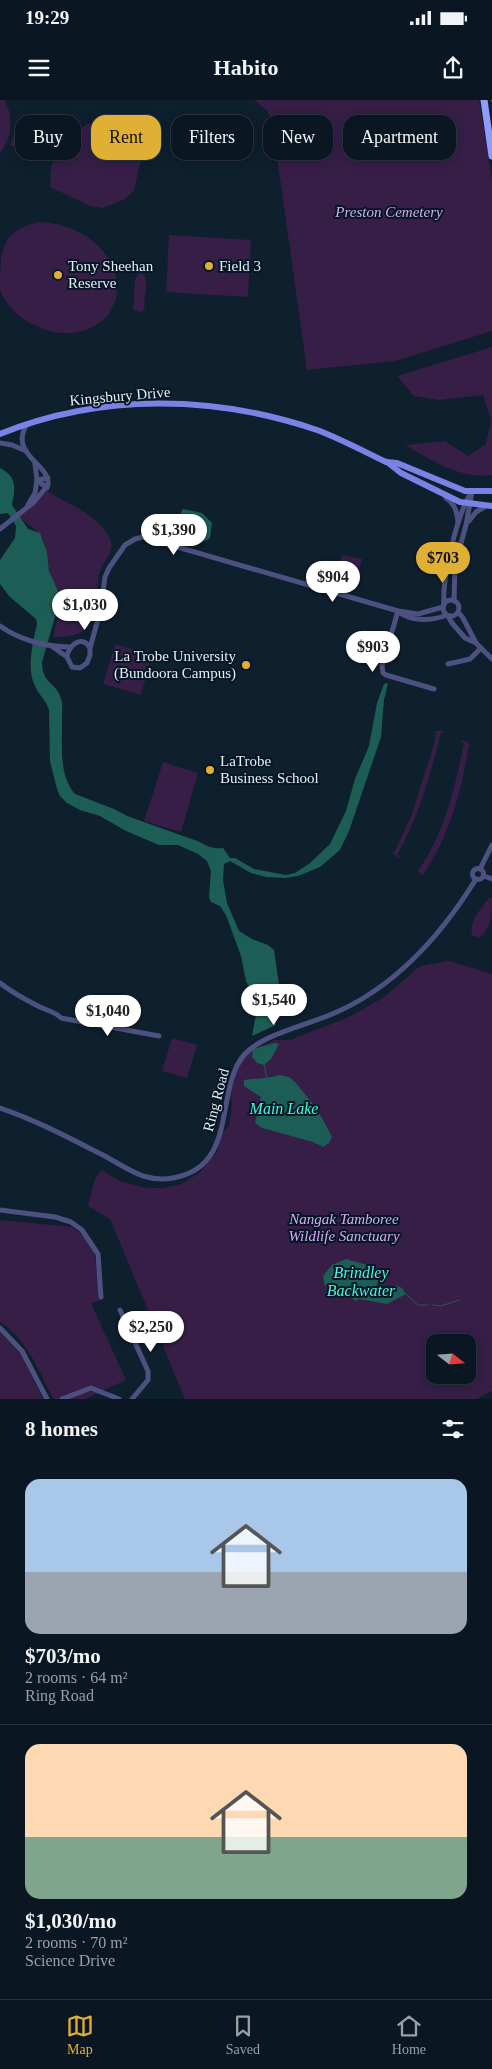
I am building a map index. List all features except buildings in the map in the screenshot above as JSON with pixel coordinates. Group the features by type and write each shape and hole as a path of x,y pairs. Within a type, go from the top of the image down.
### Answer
{"highway":[{"path":"484,100 492,156"}],"main road":[{"name":"Kingsbury Drive","path":"0,434 69,412 143,404 177,403 217,406 266,415 334,437 386,462 401,473 439,493 468,503 489,506"},
{"name":"Kingsbury Drive","path":"386,462 397,463 460,489 492,491"}],"street":[{"path":"26,452 21,436 27,424"},
{"path":"0,443 12,445 26,452 48,478 47,488 23,512 1,528"},
{"path":"23,512 33,498 37,480 34,461"},
{"path":"37,480 48,478"},
{"path":"37,480 47,488"},
{"path":"472,491 459,525 444,585 444,606 452,623 465,638 476,643"},
{"path":"439,493 452,501 458,512 459,525"},
{"path":"468,503 466,525 455,565 454,601 458,606 458,612 476,643 492,659"},
{"path":"466,525 476,512 489,506"},
{"path":"50,646 67,657 72,667 80,668 89,659 90,648 98,621 103,587 109,568 125,545 143,537 398,611 407,617 440,618 455,615 458,612"},
{"path":"418,617 444,606 448,601 454,601"},
{"path":"398,611 382,666 383,673 434,689"},
{"path":"0,626 13,634 50,646 70,647 83,641 91,634 98,621"},
{"path":"83,641 90,648"},
{"path":"67,657 70,647"},
{"path":"448,664 470,659 481,648"},
{"path":"484,876 481,879 476,879 473,872 480,869 492,845"},
{"path":"480,869 484,872 484,876"},
{"path":"484,876 492,879"},
{"name":"Ring Road","path":"0,1108 41,1124 143,1176 166,1179 188,1173 203,1162 214,1150 234,1073 240,1060 248,1051 261,1042 339,1012 384,984 405,968 430,941 462,902 476,879"},
{"path":"0,982 12,992 57,1014 61,1018 159,1036"},
{"path":"0,1210 55,1217 71,1222 82,1230 98,1254 101,1297"},
{"path":"120,1310 148,1370 148,1380 135,1397"},
{"path":"0,1328 22,1351 47,1399"},
{"path":"62,1399 91,1388 115,1398"}],"green space":[{"path":"0,100 5,100 11,122 7,141 0,153"},
{"name":"Preston Cemetery","path":"254,100 479,100 492,178 492,331 395,361 307,370 277,160 333,160 333,115 269,115 267,110"},
{"path":"91,124 91,160 141,160 134,190 125,199 103,208 90,206 50,187 51,167 54,160 81,160 81,128"},
{"path":"14,133 15,133 15,147 10,145"},
{"name":"Tony Sheehan Reserve","path":"40,222 53,223 79,232 101,249 109,260 115,273 117,287 115,301 110,312 102,321 91,328 79,332 66,333 53,332 41,328 28,322 16,313 3,297 0,290 0,276 2,253 5,244 17,231"},
{"name":"Field 3","path":"169,235 251,240 248,297 166,292"},
{"path":"139,273 144,275 146,279 145,308 142,312 133,310 135,279"},
{"path":"492,347 492,475 480,476 458,472 405,445 445,441 468,456 486,444 491,420 483,395 440,400 414,396 397,376"},
{"path":"47,491 91,517 105,531 111,543 110,552 99,574 93,618 86,629 70,636 53,637 60,599 50,572 45,544 43,538 35,529 19,517"},
{"path":"342,555 362,559 354,587 334,581"},
{"path":"115,644 152,655 141,695 103,684"},
{"path":"433,732 444,733 441,733 423,796 412,826 397,855 400,858 398,858 390,851 394,853 412,814 434,744 436,733"},
{"path":"463,740 472,745 469,745 463,779 453,813 440,845 423,875 418,871 442,826 457,777 464,743 460,742"},
{"path":"163,762 198,773 181,832 144,821"},
{"path":"489,898 492,898 492,910 489,925 479,938 472,935 472,925 476,915"},
{"name":"Nangak Tamboree Wildlife Sanctuary","path":"449,961 492,974 492,1391 477,1399 185,1399 110,1219 88,1206 94,1181 101,1170 122,1182 147,1188 163,1188 181,1184 199,1173 217,1152 222,1133 229,1126 232,1104 229,1088 243,1057 258,1047 275,1040 290,1040 349,1017 384,997 420,966"},
{"path":"172,1038 197,1045 187,1078 162,1071"},
{"path":"0,1220 72,1227 85,1237 93,1247 102,1300 91,1303 126,1380 85,1399 54,1399 25,1347 10,1329 0,1322"},
{"path":"0,1332 21,1354 43,1399 0,1399"}],"water":[{"path":"0,468 10,475 14,484 12,505 28,529 40,533 47,552 49,571 58,591 60,600 42,662 44,675 59,693 62,701 63,766 69,786 75,794 127,816 208,846 223,848 230,858 235,858 254,869 286,875 295,873 310,863 330,844 346,811 355,779 369,746 377,703 384,684 388,683 384,700 381,737 349,831 340,850 320,867 298,876 286,878 266,877 251,873 230,861 224,864 223,880 227,903 239,931 252,939 268,945 274,950 280,992 269,1010 276,1020 276,1025 252,1036 258,1004 246,981 241,956 226,915 220,906 211,902 209,897 211,871 207,861 198,854 178,845 159,845 126,831 100,816 80,810 67,803 60,796 50,761 49,710 35,686 31,672 31,655 37,624 36,619 10,597 0,584 0,560 15,538 16,526 8,513 0,514"},
{"path":"183,509 202,513 212,523 210,538 196,541 190,539 185,534 180,522 180,515"},
{"path":"275,1043 279,1044 271,1059 264,1065 257,1063 252,1057 253,1049"},
{"name":"Main Lake","path":"279,1075 289,1077 295,1082 317,1109 332,1137 329,1143 323,1147 313,1142 262,1128 255,1123 261,1097 244,1086 244,1080"},
{"name":"Brindley Backwater","path":"346,1259 371,1266 380,1276 376,1287 380,1293 391,1293 395,1285 402,1288 406,1294 387,1304 359,1299 356,1301 343,1289 325,1286 323,1276 332,1265"}],"waterway":[{"path":"264,1065 267,1079"},
{"path":"406,1294 418,1305 428,1305"},
{"path":"433,1305 441,1306 459,1300"}],"place":[{"name":"Field 3","path":"209,266"},
{"name":"Tony Sheehan Reserve","path":"58,275"},
{"name":"La Trobe University (Bundoora Campus)","path":"246,665"},
{"name":"LaTrobe Business School","path":"210,770"}]}
